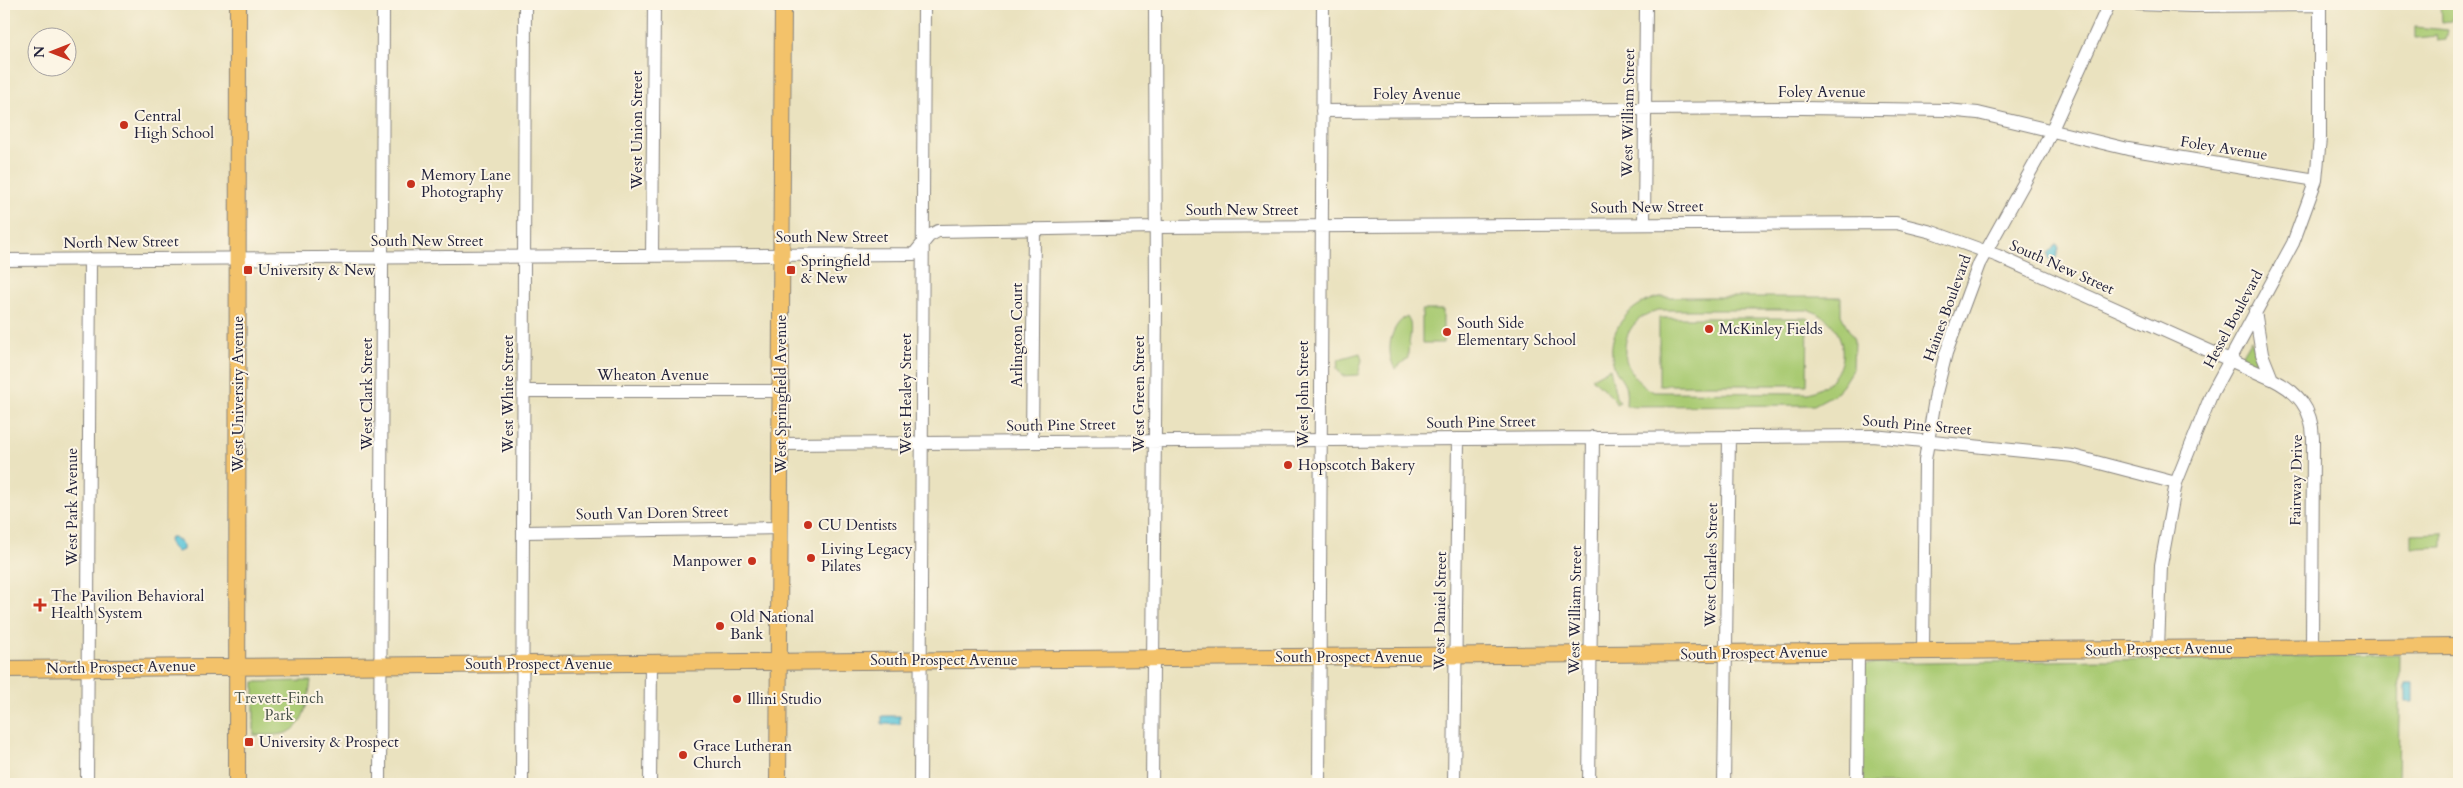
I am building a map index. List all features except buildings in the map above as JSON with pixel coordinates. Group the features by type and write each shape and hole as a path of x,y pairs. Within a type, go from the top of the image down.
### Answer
{"main road":[{"name":"West University Avenue","path":"237,784 238,4"},
{"name":"West Springfield Avenue","path":"778,784 784,4"},
{"name":"South Prospect Avenue","path":"238,666 2459,646"},
{"name":"North Prospect Avenue","path":"4,669 238,666"}],"street":[{"name":"West Clark Street","path":"380,784 384,257 383,4"},
{"name":"West White Street","path":"522,784 526,4"},
{"name":"West Union Street","path":"652,256 654,4"},
{"name":"West Healey Street","path":"920,784 924,4"},
{"name":"West Green Street","path":"1152,784 1156,227 1154,4"},
{"name":"West John Street","path":"1319,784 1319,440 1323,4"},
{"name":"West William Street","path":"1644,224 1646,4"},
{"name":"Haines Boulevard","path":"1923,652 1926,460 1946,353 1978,264 2052,130 2109,4"},
{"path":"2136,4 2192,6 2320,4"},
{"name":"Hessel Boulevard","path":"2158,649 2161,565 2176,483 2197,428 2229,359 2292,243 2316,180 2320,138 2320,4"},
{"name":"Foley Avenue","path":"1322,111 1913,108 1978,113 2128,149 2316,180"},
{"name":"South New Street","path":"238,258 652,256 782,253 914,254 935,232 1156,227 1880,221 1914,226 1985,251 2229,359"},
{"name":"Arlington Court","path":"1032,442 1034,229"},
{"name":"North New Street","path":"4,260 238,258"},
{"name":"West Park Avenue","path":"87,784 90,259"},
{"path":"2256,311 2262,354 2272,379"},
{"name":"Fairway Drive","path":"2229,359 2272,379 2299,396 2306,406 2312,423 2312,648"},
{"name":"Wheaton Avenue","path":"524,391 782,391"},
{"name":"West William Street","path":"1589,784 1593,436"},
{"name":"South Pine Street","path":"781,444 1458,439 1593,436 1888,436 1928,442 2073,456 2176,483"},
{"name":"West Charles Street","path":"1724,784 1729,436"},
{"name":"West Daniel Street","path":"1454,784 1458,439"},
{"name":"South Van Doren Street","path":"524,532 780,528"},
{"path":"1857,784 1858,652"},
{"path":"650,784 651,663"}],"green space":[{"path":"2441,4 2459,4 2459,12 2454,14 2451,21 2442,22"},
{"path":"2415,27 2448,30 2446,40 2438,41 2437,36 2415,38"},
{"path":"1660,297 1841,297 1841,315 1854,340 1853,368 1838,392 1814,405 1626,406 1625,387 1614,366 1612,342 1621,321 1648,300","holes":["1658,310 1809,310 1823,317 1834,327 1840,339 1842,352 1840,365 1834,377 1823,387 1808,393 1654,392 1641,384 1632,373 1627,361 1625,349 1627,336 1633,325 1644,316"]},
{"path":"1422,310 1443,310 1443,343 1422,343"},
{"path":"1407,316 1411,330 1408,358 1395,369 1390,355 1391,340 1393,332 1401,320"},
{"path":"1659,318 1808,318 1807,385 1659,385"},
{"path":"2251,339 2258,366 2245,361 2242,354"},
{"path":"1360,353 1362,360 1358,375 1342,376 1337,368 1339,359"},
{"path":"1610,368 1616,397 1620,402 1616,404 1614,399 1592,378"},
{"path":"2443,533 2443,547 2411,548 2411,534"},
{"path":"2400,655 2398,784 1862,784 1864,667 1867,664"},
{"name":"Trevett-Finch Park","path":"311,681 304,713 296,727 290,732 282,734 254,735 254,682"}],"water":[{"path":"2057,244 2059,248 2057,257 2052,260 2049,258 2048,253"},
{"path":"170,537 174,537 183,545 183,550 177,552 172,547"},
{"path":"2406,684 2413,684 2413,701 2406,701"},
{"path":"882,716 900,716 900,724 882,724"}],"place":[{"name":"Central High School","path":"124,125"},
{"name":"Memory Lane Photography","path":"411,184"},
{"name":"University & New","path":"248,270"},
{"name":"Springfield & New","path":"791,270"},
{"name":"McKinley Fields","path":"1709,329"},
{"name":"South Side Elementary School","path":"1447,332"},
{"name":"Hopscotch Bakery","path":"1288,465"},
{"name":"CU Dentists","path":"808,525"},
{"name":"Living Legacy Pilates","path":"811,558"},
{"name":"Manpower","path":"752,561"},
{"name":"The Pavilion Behavioral Health System","path":"40,605"},
{"name":"Old National Bank","path":"720,626"},
{"name":"Illini Studio","path":"737,699"},
{"name":"University & Prospect","path":"249,742"},
{"name":"Grace Lutheran Church","path":"683,755"}]}
